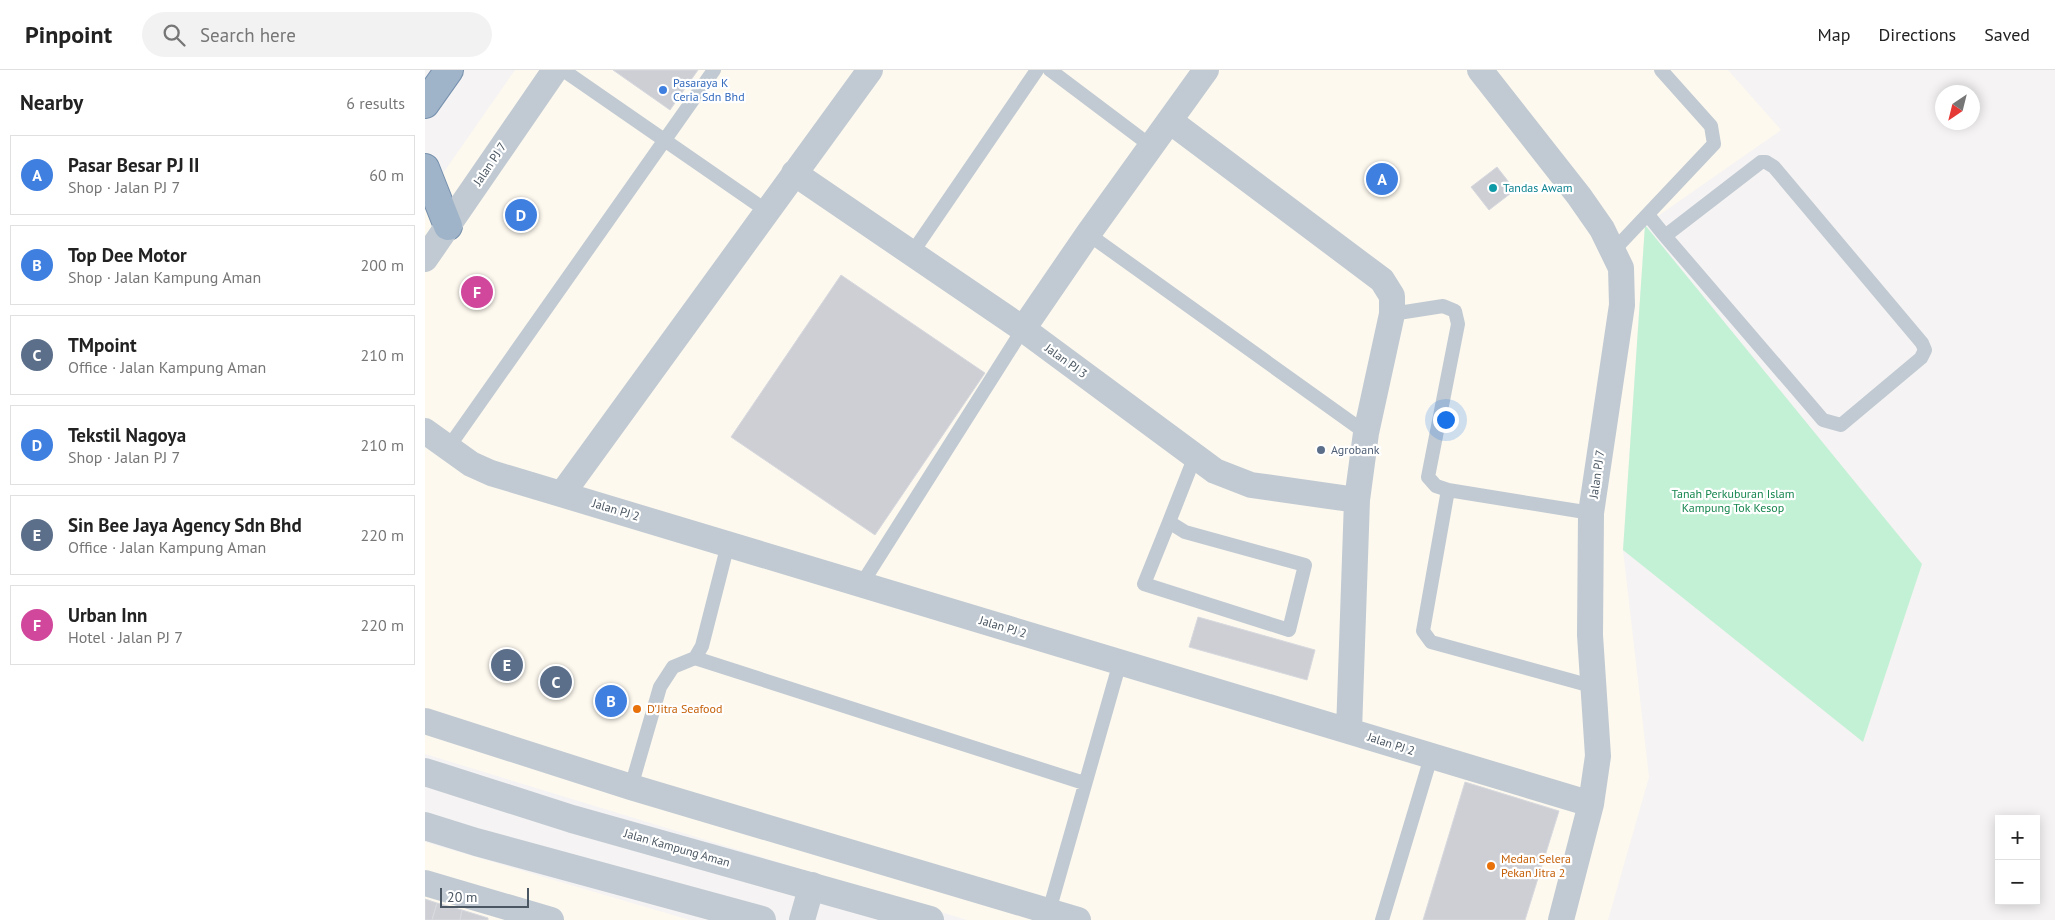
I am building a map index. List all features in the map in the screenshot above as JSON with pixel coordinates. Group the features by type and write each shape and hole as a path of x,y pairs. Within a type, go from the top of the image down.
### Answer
{"highway":[{"path":"425,104 449,70"},
{"path":"425,168 448,226"}],"street":[{"name":"Jalan PJ 7","path":"425,259 555,70"},
{"path":"562,494 794,173 871,70"},
{"path":"1023,329 1088,234 1206,70"},
{"name":"Jalan PJ 7","path":"1480,70 1579,196 1602,229 1621,268 1622,305 1591,514 1590,635 1595,687 1598,756 1591,804 1561,920"},
{"path":"1170,120 1382,280 1391,296 1392,314 1366,433 1357,500 1349,731"},
{"name":"Jalan PJ 3","path":"794,173 1023,329 1215,472 1251,486 1357,500"},
{"name":"Jalan PJ 2","path":"425,431 471,464 491,472 1591,804"},
{"path":"425,722 631,787 1077,920"},
{"name":"Jalan Kampung Aman","path":"425,772 573,818 930,920"},
{"path":"425,826 476,842 762,920"},
{"path":"425,883 551,920"},
{"path":"802,920 812,885"}],"lane":[{"path":"563,70 767,211"},
{"path":"449,448 714,70"},
{"path":"912,253 1037,70"},
{"path":"1050,70 1151,146"},
{"path":"1613,251 1713,144 1711,126 1661,70"},
{"path":"1648,215 1665,236 1823,420 1841,426 1921,358 1925,350 1922,342 1780,174 1766,162 1761,162 1665,236"},
{"path":"1088,234 1366,433"},
{"path":"1392,314 1443,306 1455,311 1458,324 1428,478 1436,486 1447,490 1591,514"},
{"path":"861,585 1023,329"},
{"path":"1169,522 1185,532 1305,565 1289,630 1144,584 1195,456"},
{"path":"1447,490 1423,631 1431,642 1595,687"},
{"path":"631,787 660,687 673,667 695,658 702,646 728,544"},
{"path":"695,658 1084,784"},
{"path":"1049,911 1120,662"},
{"path":"1382,920 1431,757"}],"shaded area":[{"path":"515,70 1728,70 1781,130 1645,225 1623,550 1649,777 1608,920 967,920 425,754 425,199"},
{"path":"425,842 690,920 425,920"}],"green space":[{"name":"Tanah Perkuburan Islam Kampung Tok Kesop","path":"1645,225 1922,564 1863,742 1623,550"}],"building":[{"name":"Pasaraya K Ceria Sdn Bhd","path":"613,70 698,70 670,110"},
{"name":"Tandas Awam","path":"1497,167 1515,190 1489,210 1471,187"},
{"path":"841,275 985,373 875,535 731,437"},
{"path":"1198,617 1315,650 1307,680 1189,647"},
{"name":"Medan Selera Pekan Jitra 2","path":"1465,782 1559,811 1525,920 1423,920"},
{"path":"425,899 437,903 432,920 425,920"},
{"path":"437,903 462,910 460,920 432,920"},
{"path":"462,910 488,918 488,920 460,920"}],"place":[{"name":"Pasaraya K Ceria Sdn Bhd","path":"663,90"},
{"name":"Pasar Besar PJ II","path":"1382,179"},
{"name":"Tandas Awam","path":"1493,188"},
{"name":"Tekstil Nagoya","path":"521,215"},
{"name":"Urban Inn","path":"477,292"},
{"name":"Agrobank","path":"1321,450"},
{"name":"Sin Bee Jaya Agency Sdn Bhd","path":"507,665"},
{"name":"TMpoint","path":"556,682"},
{"name":"Top Dee Motor","path":"611,701"},
{"name":"D'Jitra Seafood","path":"637,709"},
{"name":"Medan Selera Pekan Jitra 2","path":"1491,866"}]}
